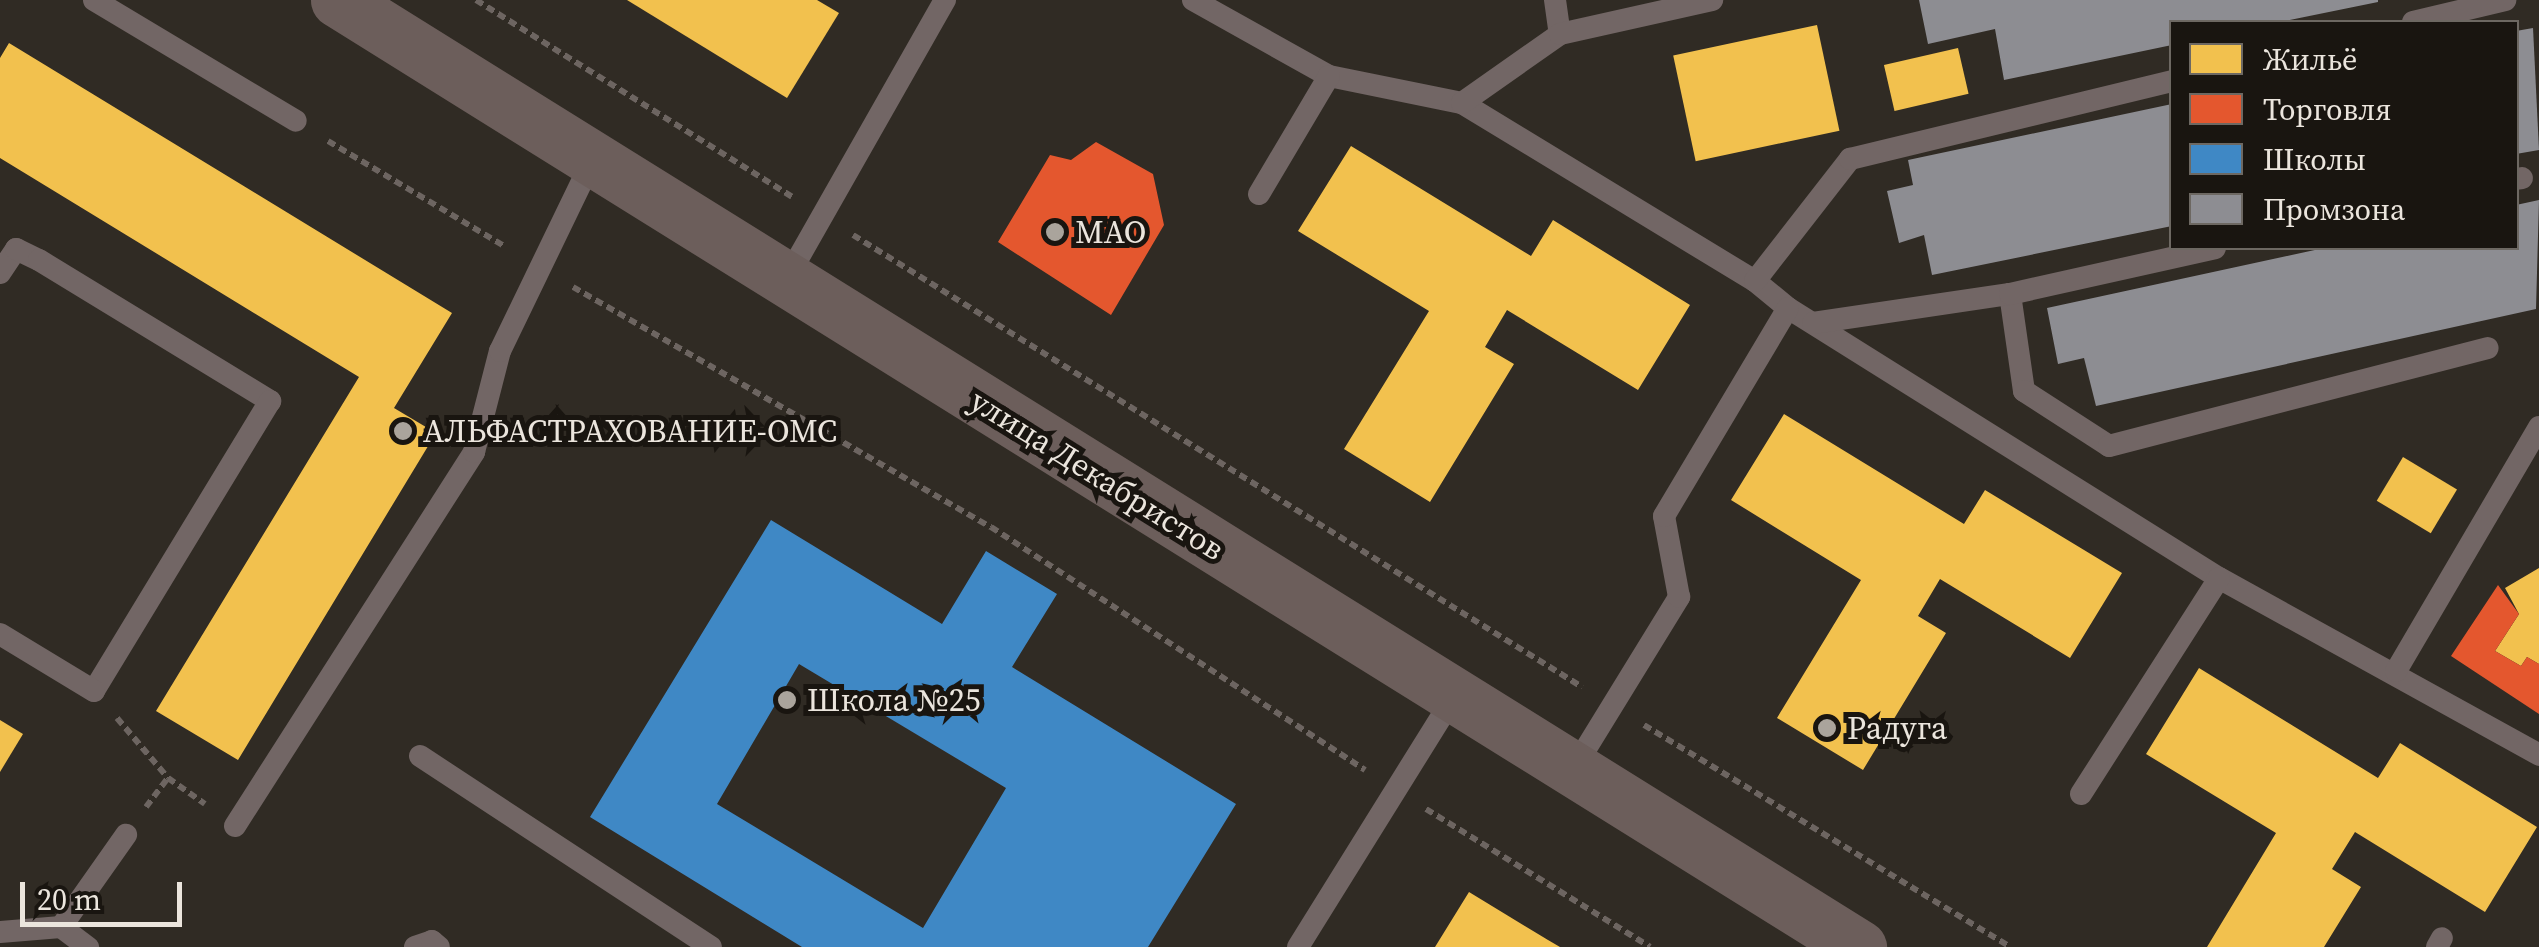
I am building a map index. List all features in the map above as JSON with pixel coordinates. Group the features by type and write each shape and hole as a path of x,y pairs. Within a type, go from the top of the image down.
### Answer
{"street":[{"name":"улица Декабристов","path":"338,0 595,156 1858,947"}],"lane":[{"path":"94,0 296,121"},
{"path":"787,278 945,0"},
{"path":"1193,0 1329,76 1462,103 1755,281 1788,308 2219,578 2396,671 2539,754"},
{"path":"1555,0 1560,34"},
{"path":"1462,103 1560,34 1712,0"},
{"path":"2421,20 2505,0"},
{"path":"1258,194 1329,76"},
{"path":"1755,281 1850,159 2169,82"},
{"path":"234,826 474,452 500,351 595,156"},
{"path":"0,273 16,249 270,400 94,691 0,634"},
{"path":"1813,324 2010,294 2206,250"},
{"path":"2010,294 2024,390 2109,446 2488,348"},
{"path":"1574,768 1680,597 1664,516 1788,308"},
{"path":"2396,671 2539,427"},
{"path":"2081,794 2219,578"},
{"path":"1298,947 1454,696"},
{"path":"420,756 711,947"},
{"path":"61,927 126,835"},
{"path":"0,932 61,927 88,947"},
{"path":"415,947 432,941 439,947"}],"path":[{"path":"476,0 1612,706 2010,947"},
{"path":"296,121 540,268 991,528 1396,790 1650,947"},
{"path":"94,691 168,778 234,826"},
{"path":"126,835 168,778"}],"building: Жильё":[{"path":"627,0 817,0 839,13 787,98"},
{"path":"1817,25 1839,131 1696,161 1673,56"},
{"path":"9,43 452,313 394,408 436,433 238,760 156,711 359,377 0,158 0,58"},
{"path":"1958,48 1969,94 1895,111 1884,65"},
{"path":"1351,146 1531,256 1553,220 1690,305 1638,390 1507,310 1485,347 1514,364 1430,502 1344,449 1429,311 1298,231"},
{"path":"1784,414 1964,524 1985,490 2122,573 2070,658 1940,579 1918,616 1946,633 1863,770 1777,718 1861,580 1731,500"},
{"path":"2403,457 2457,489 2431,533 2377,501"},
{"path":"2539,568 2539,664 2527,657 2521,666 2495,651 2519,614 2505,588"},
{"path":"2199,668 2378,778 2400,743 2537,827 2485,912 2355,832 2332,869 2361,887 2324,947 2207,947 2276,833 2146,754"},
{"path":"0,720 23,734 0,772"},
{"path":"1469,892 1548,940 1560,947 1435,947"}],"building: Торговля":[{"path":"1096,142 1153,174 1164,225 1111,315 998,242 1050,155 1071,160"},
{"path":"2498,585 2519,614 2495,651 2521,666 2527,657 2539,664 2539,714 2451,656"}],"building: Школы":[{"path":"771,520 942,624 986,551 1057,594 1012,667 1236,804 1148,947 802,947 590,817","holes":["799,664 1006,788 923,928 717,804"]}],"building: Промзона":[{"path":"1919,0 2378,0 2290,20 2169,20 2169,46 2004,80 1995,29 1928,44"},
{"path":"2533,28 2539,150 2519,153 2519,30"},
{"path":"2169,105 2169,227 1932,275 1924,235 1899,243 1887,191 1913,185 1908,160"},
{"path":"2539,200 2536,309 2096,406 2084,358 2058,364 2047,308 2315,250 2519,250 2519,204"}],"place":[{"name":"МАО","path":"1055,232"},
{"name":"АЛЬФАСТРАХОВАНИЕ-ОМС","path":"403,431"},
{"name":"Школа №25","path":"787,700"},
{"name":"Радуга","path":"1827,728"}]}
